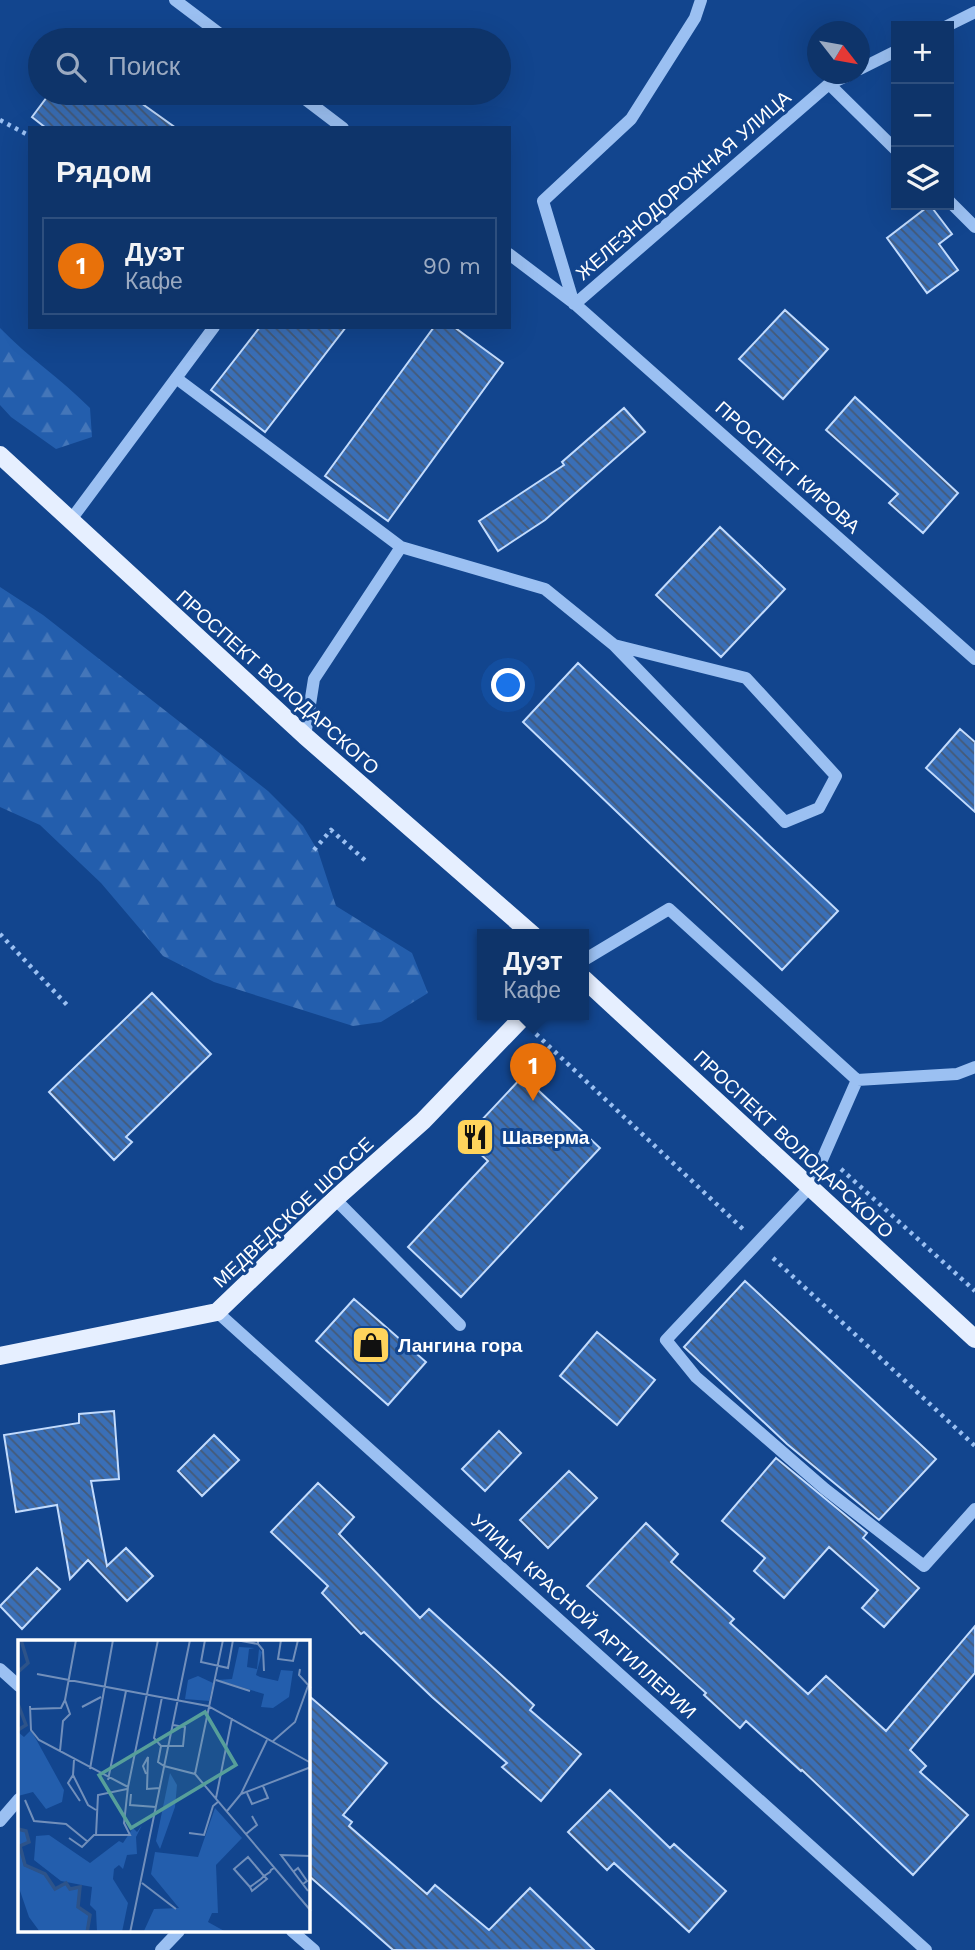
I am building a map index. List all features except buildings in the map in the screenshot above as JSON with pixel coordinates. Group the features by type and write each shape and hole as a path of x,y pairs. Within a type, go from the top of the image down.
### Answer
{"main road":[{"name":"ПРОСПЕКТ ВОЛОДАРСКОГО","path":"0,455 305,736 526,929"},
{"name":"ПРОСПЕКТ ВОЛОДАРСКОГО","path":"589,984 975,1339"},
{"name":"МЕДВЕДСКОЕ ШОССЕ","path":"0,1356 217,1312 335,1199 423,1121 520,1020"}],"street":[{"path":"175,0 212,28"},
{"path":"575,304 543,201 631,119 695,18 701,0"},
{"path":"954,22 975,12"},
{"path":"870,64 891,53"},
{"path":"830,84 893,147"},
{"name":"ЖЕЛЕЗНОДОРОЖНАЯ УЛИЦА","path":"575,304 830,84"},
{"path":"313,105 340,126"},
{"path":"954,206 975,227"},
{"name":"ПРОСПЕКТ КИРОВА","path":"511,256 575,304 975,659"},
{"path":"70,521 213,329"},
{"path":"176,378 401,547 545,589 614,645 785,822 819,808 836,776 746,678 614,645"},
{"path":"305,736 314,679 401,547"},
{"path":"589,957 669,909 857,1080 957,1074 975,1067"},
{"path":"857,1080 810,1187 666,1340 696,1377 825,1489 925,1566 975,1509"},
{"path":"335,1199 460,1325"},
{"name":"УЛИЦА КРАСНОЙ АРТИЛЛЕРИИ","path":"217,1312 926,1950"},
{"path":"0,1669 18,1685"},
{"path":"0,1821 18,1800"},
{"path":"161,1950 178,1932"},
{"path":"293,1932 314,1950"}],"path":[{"path":"0,120 28,135"},
{"path":"314,850 331,830 367,862"},
{"path":"0,934 68,1006"},
{"path":"824,1153 975,1291"}],"green space":[{"path":"0,328 90,408 92,437 56,449 11,417 0,405"},
{"path":"0,587 43,615 268,791 303,826 318,851 336,906 412,953 428,993 381,1022 353,1026 214,982 163,956 101,883 40,825 0,807"}],"place":[{"name":"Дуэт","path":"533,1101"},
{"name":"Шаверма","path":"475,1137"},
{"name":"Лангина гора","path":"371,1345"}]}
